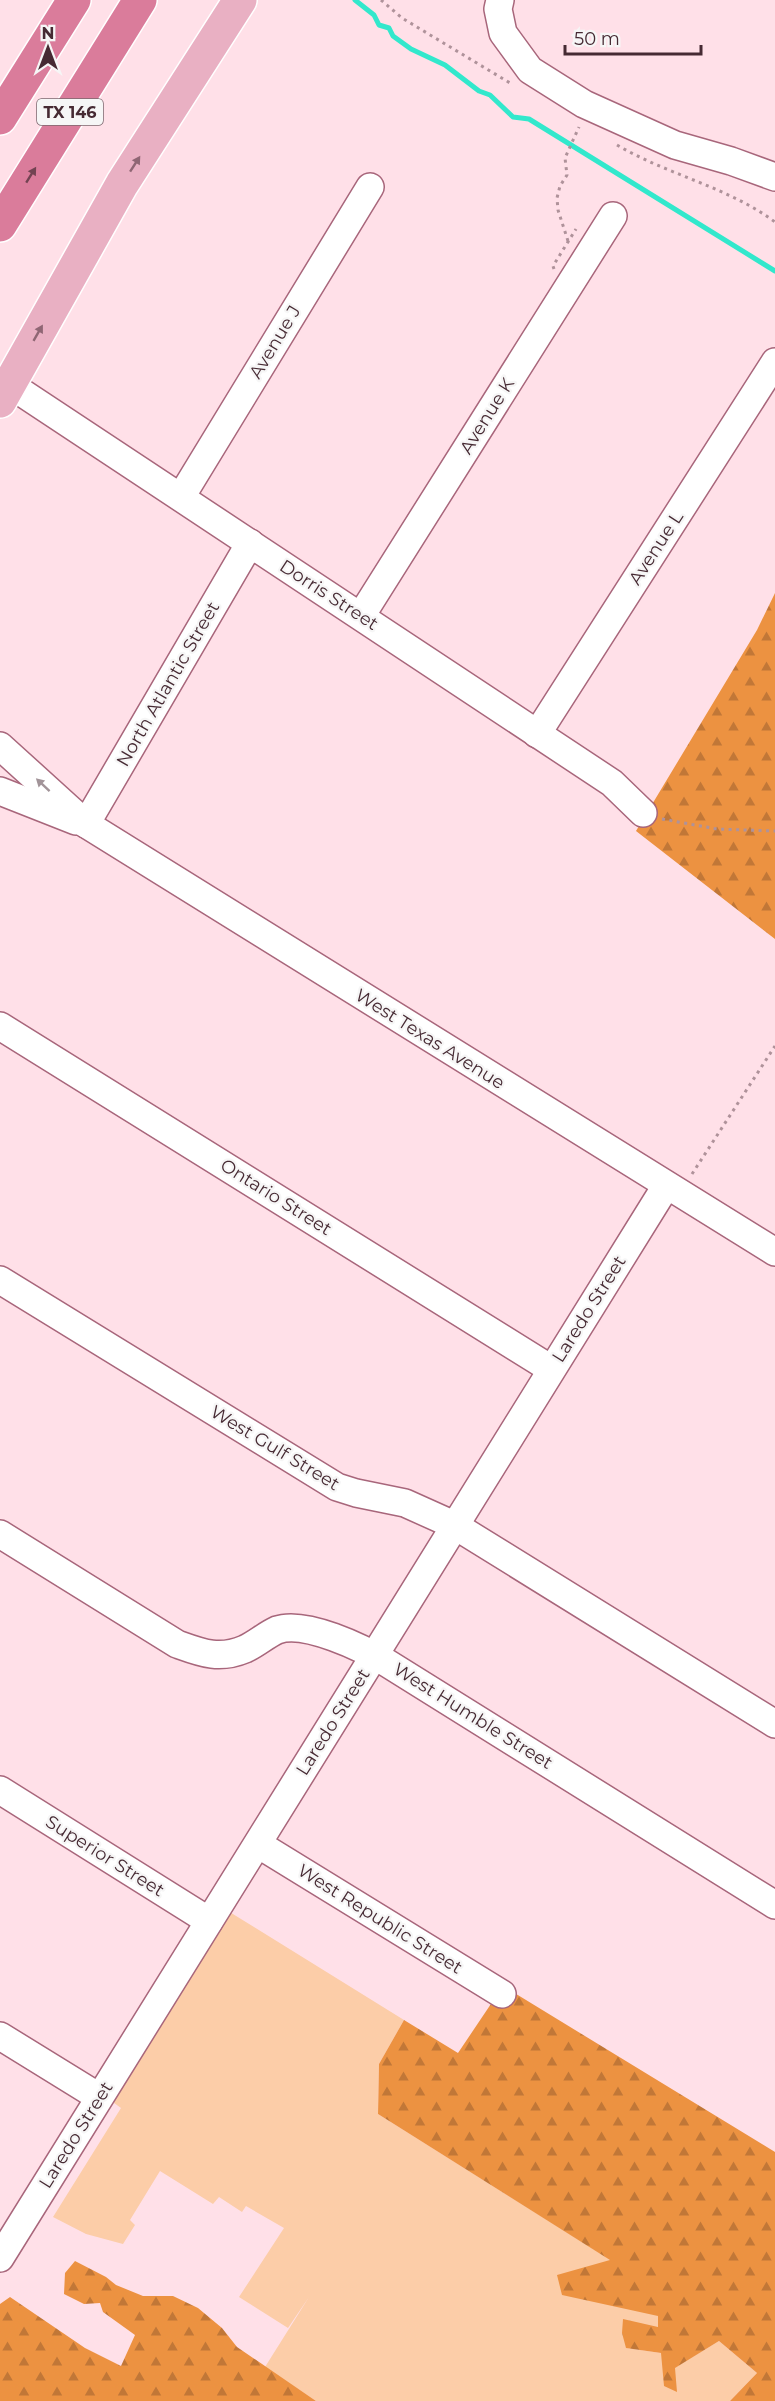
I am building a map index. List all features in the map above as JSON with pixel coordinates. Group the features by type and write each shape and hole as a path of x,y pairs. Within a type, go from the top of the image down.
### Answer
{"highway":[{"name":"TX 146","path":"0,118 74,0"},
{"name":"TX 146","path":"0,225 140,0"}],"main road":[{"path":"4,393 122,184 240,0"}],"street":[{"path":"500,0 498,9 503,33 530,70 584,104 675,145 731,160 775,177"},
{"name":"Avenue J","path":"180,497 370,187"},
{"name":"Avenue K","path":"360,616 613,216"},
{"name":"Avenue L","path":"537,734 775,362"},
{"name":"Dorris Street","path":"4,393 180,497 250,543 612,783 643,813"},
{"name":"North Atlantic Street","path":"86,824 250,543"},
{"name":"West Texas Avenue","path":"0,746 86,824 775,1252"},
{"name":"West Texas Avenue","path":"0,791 86,824"},
{"name":"Ontario Street","path":"0,1026 551,1369"},
{"name":"Laredo Street","path":"0,2258 551,1369 673,1189"},
{"name":"West Gulf Street","path":"0,1280 337,1486 356,1493 405,1503 454,1525 775,1725"},
{"name":"West Humble Street","path":"0,1534 177,1644 188,1648 219,1656 244,1649 279,1629 300,1629 350,1642 375,1655 775,1905"},
{"name":"Superior Street","path":"0,1790 209,1921"},
{"name":"West Republic Street","path":"258,1844 501,1994"},
{"path":"0,2036 99,2097"}],"path":[{"path":"568,241 558,210 557,198 560,186 567,175 565,158 577,132"},
{"path":"643,813 672,821 717,828 775,831"},
{"path":"673,1189 775,1046"}],"shaded area":[{"path":"228,1911 404,2020 379,2064 378,2114 611,2260 658,2316 658,2327 627,2348 661,2353 674,2368 719,2341 757,2373 730,2401 316,2401 265,2367 309,2297 288,2328 239,2297 284,2228 246,2206 242,2212 219,2197 213,2204 160,2171 130,2220 135,2225 123,2244 86,2234 53,2217 121,2108 110,2100"}],"green space":[{"path":"775,593 775,939 636,831 757,630"},
{"path":"503,1986 775,2152 775,2401 730,2401 757,2373 719,2341 675,2368 677,2392 664,2386 661,2353 626,2348 622,2333 623,2319 658,2327 658,2316 562,2295 557,2275 610,2260 378,2114 379,2064 404,2020 458,2053"},
{"path":"75,2261 106,2277 116,2285 143,2296 173,2296 198,2308 222,2328 237,2347 316,2401 0,2401 0,2304 10,2297 85,2348 121,2366 135,2335 103,2312 100,2303 84,2304 64,2294 65,2273"}],"waterway":[{"path":"355,0 374,15 379,25 389,28 393,36 411,49 445,65 479,91 490,95 513,117 529,119 775,271"}]}
